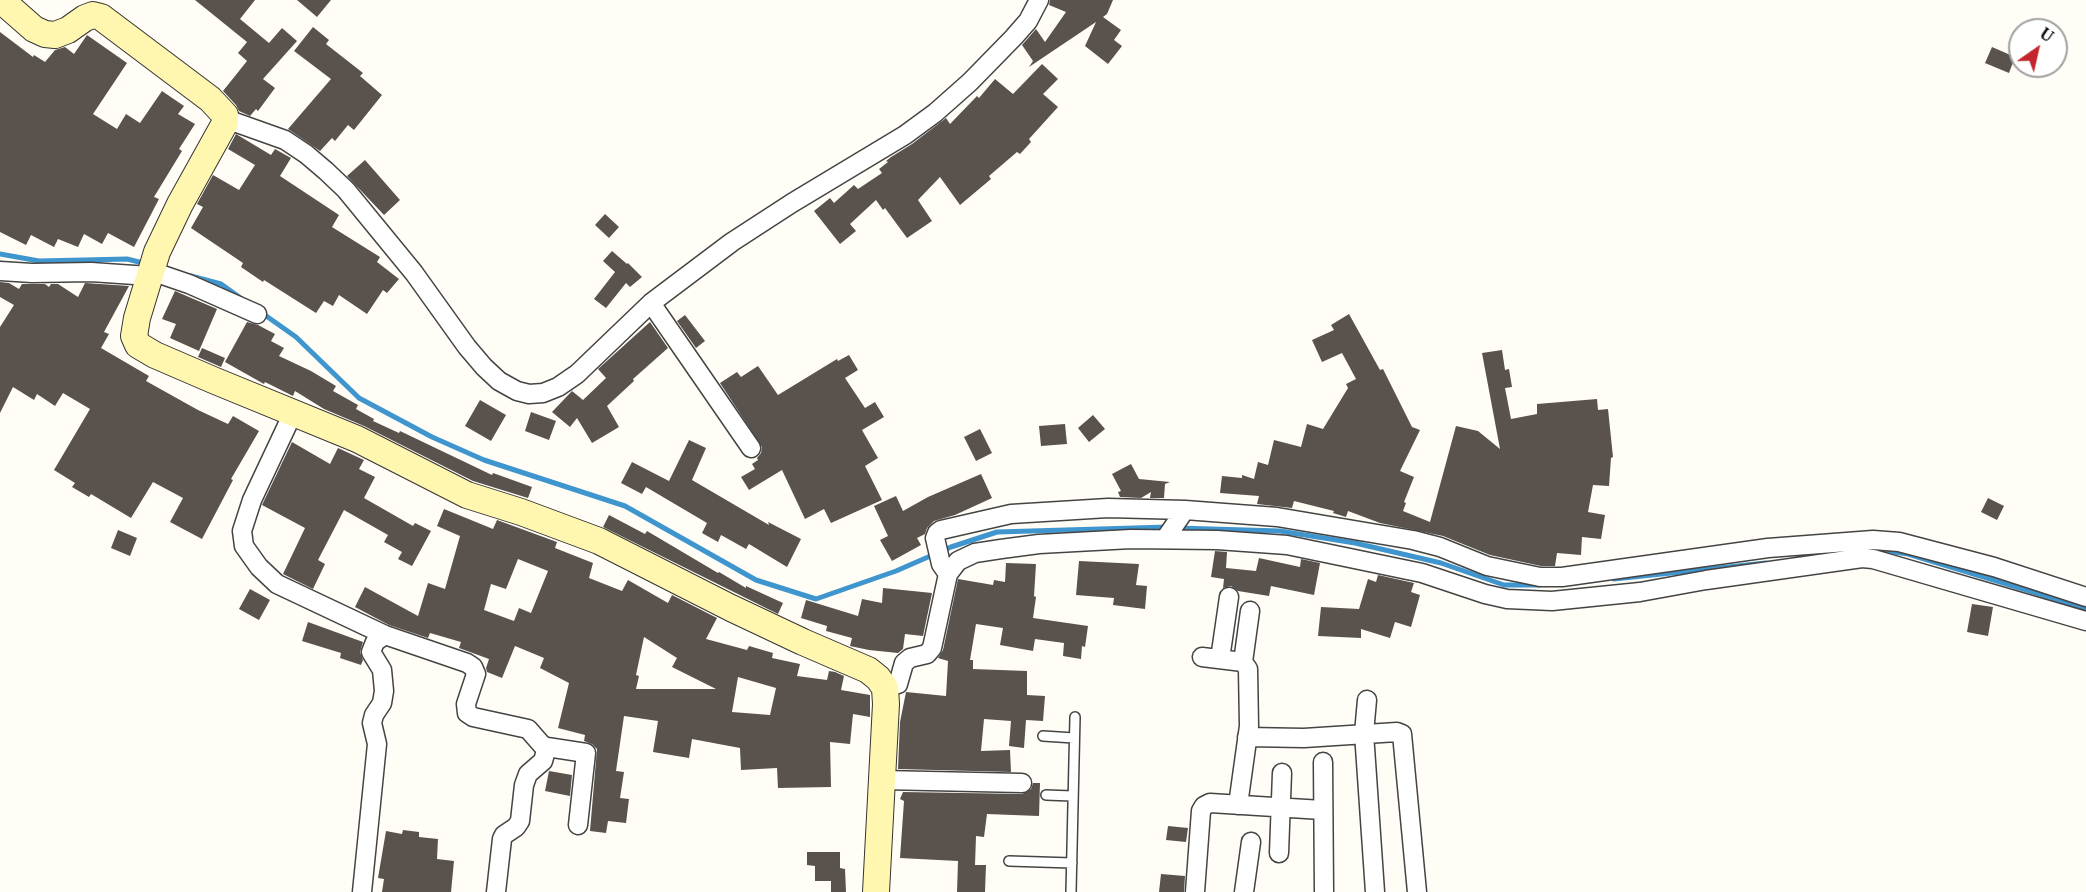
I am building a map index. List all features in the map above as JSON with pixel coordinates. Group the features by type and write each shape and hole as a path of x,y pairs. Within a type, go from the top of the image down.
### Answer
{"street":[{"path":"1,0 34,29 45,34 68,30 93,15 101,17 210,99 226,119 285,140 306,154 346,190 414,273 467,347 499,381 517,391 529,394 543,393 558,387 577,374 651,303 732,242 905,135 935,113 970,82 1014,37 1028,21 1039,0"},
{"path":"226,119 180,204 152,267 136,324 134,336 138,345 155,355 376,448 467,495 599,541 731,608 868,670 885,688 886,704 876,892"},
{"path":"0,271 91,272 152,267 257,314"},
{"path":"651,303 751,448"},
{"path":"293,413 252,500 242,531 244,546 259,567 277,584 385,635 473,667 476,674 466,704 467,713 472,717 528,729 542,745 547,747 586,753 578,825"},
{"path":"885,688 898,684 904,663 910,658 930,651 944,566 935,538 937,533 941,530 1011,514 1108,508 1277,517 1301,534 1485,594 1507,599 1552,601 1640,592 1706,580 1862,558 1873,559 2086,621"},
{"path":"1166,537 1184,512"},
{"path":"944,566 975,553 1051,543 1166,537 1217,540 1301,534 1413,540 1440,547 1487,567 1540,577 1562,577 1768,548 1873,540 1899,542 1994,567 2086,597"},
{"path":"1220,659 1229,597"},
{"path":"1243,663 1250,611"},
{"path":"362,892 377,744 372,723 382,703 384,691 382,670 371,652 375,642 385,635"},
{"path":"1202,657 1243,663 1248,669 1249,719 1238,805"},
{"path":"1367,700 1364,733 1375,892"},
{"path":"1247,737 1304,738 1364,733 1398,732 1402,734 1417,892"},
{"path":"496,892 502,839 520,821 524,785 528,774 543,761 547,747"},
{"path":"1323,762 1324,892"},
{"path":"1279,853 1282,773"},
{"path":"882,780 1022,783"},
{"path":"1195,892 1200,811 1204,806 1210,803 1322,810"},
{"path":"1244,892 1251,842"}],"lane":[{"path":"1071,892 1075,717"},
{"path":"1043,736 1074,738"},
{"path":"1046,795 1072,796"},
{"path":"1009,861 1072,863"}],"building":[{"path":"195,0 255,0 240,19 269,43 282,28 297,41 263,79 275,88 258,111 256,109 250,116 239,111 223,91 247,61 238,53 247,42"},
{"path":"297,0 331,0 317,17"},
{"path":"1050,0 1113,0 1107,14 1103,17 1121,30 1114,40 1122,46 1108,64 1085,46 1096,22 1029,67 1033,61 1022,45 1036,29 1045,42 1066,12 1049,5"},
{"path":"313,27 329,40 326,44 363,73 360,76 382,95 354,130 348,125 335,141 332,138 320,151 288,129 331,79 294,51"},
{"path":"0,32 33,57 34,55 45,62 55,50 65,47 74,54 87,35 127,63 93,114 117,129 126,114 140,123 162,91 184,106 178,114 195,124 179,149 182,151 154,197 159,199 134,247 108,233 102,244 84,234 78,247 58,239 54,247 31,235 26,245 0,232"},
{"path":"1992,47 2008,54 2008,73 1985,63"},
{"path":"1042,64 1058,79 1043,94 1058,107 1029,139 1031,142 1020,154 1017,152 989,176 991,179 960,205 940,177 918,200 932,221 907,238 885,208 883,210 876,200 850,224 856,231 840,244 814,211 830,198 834,203 854,185 858,189 882,173 879,169 888,162 886,161 946,118 950,124 977,96 979,98 995,79 1013,94"},
{"path":"236,134 271,155 275,149 291,158 280,176 339,215 332,227 380,257 377,262 399,279 387,293 383,290 367,314 339,295 333,306 324,301 316,313 264,280 263,282 241,267 243,263 191,228 203,207 197,204 213,175 239,190 255,165 228,149"},
{"path":"365,160 400,200 384,215 347,176"},
{"path":"605,214 619,227 609,238 595,225"},
{"path":"612,251 642,277 630,287 626,283 606,308 594,299 615,272 603,261"},
{"path":"0,282 9,283 19,289 22,284 45,284 49,287 51,284 58,284 78,297 85,283 129,286 104,332 109,334 101,348 149,376 146,381 198,410 228,424 233,416 259,431 231,479 233,480 202,539 170,522 183,498 153,482 131,518 91,494 89,497 72,487 75,483 54,470 90,409 63,393 55,406 37,394 34,400 13,387 0,413 0,327 14,305 0,297"},
{"path":"175,291 217,309 199,351 170,338 176,324 162,319"},
{"path":"1349,314 1380,370 1383,369 1412,427 1420,430 1400,471 1414,477 1404,502 1406,503 1403,511 1430,522 1456,426 1478,431 1500,449 1482,353 1502,350 1505,370 1509,369 1512,387 1505,388 1511,419 1537,414 1537,404 1597,399 1598,410 1608,409 1613,457 1611,458 1609,486 1593,485 1588,512 1605,515 1601,539 1582,537 1581,555 1557,553 1555,566 1541,566 1490,555 1443,536 1380,523 1348,511 1346,517 1333,513 1334,511 1294,501 1292,508 1257,504 1259,496 1220,493 1222,476 1242,478 1242,475 1254,479 1258,462 1268,465 1274,440 1301,447 1307,424 1323,429 1348,388 1346,384 1356,379 1342,353 1322,362 1312,340 1334,330 1331,325"},
{"path":"685,315 705,341 696,348 677,321"},
{"path":"247,322 275,334 271,341 284,348 279,356 336,386 333,391 358,405 356,409 374,419 373,421 399,433 400,431 492,475 493,473 532,487 528,498 473,481 364,426 324,409 295,391 293,396 265,382 264,384 225,362"},
{"path":"650,322 668,348 607,406 619,427 592,443 577,418 570,427 552,412 572,391 583,400 606,378 598,369"},
{"path":"202,348 225,358 221,367 198,357"},
{"path":"849,355 858,370 845,378 865,408 875,402 884,417 862,430 878,458 865,466 882,500 831,523 824,509 805,519 782,470 749,490 741,477 755,469 752,464 758,460 762,447 720,383 737,372 741,377 758,366 778,395 837,359 838,361"},
{"path":"480,400 506,415 491,441 465,426"},
{"path":"531,412 556,421 549,440 525,431"},
{"path":"1093,415 1105,429 1089,442 1078,428"},
{"path":"1065,424 1067,444 1041,446 1039,426"},
{"path":"980,429 992,453 976,461 964,437"},
{"path":"689,440 706,448 692,480 769,525 768,522 801,539 787,567 749,544 746,549 721,535 718,542 702,533 707,523 646,487 642,494 621,483 632,462 669,481"},
{"path":"292,442 330,464 338,448 364,460 359,469 375,477 364,498 413,526 415,523 431,531 412,566 398,559 402,552 384,542 388,535 344,510 318,560 325,564 313,589 283,574 305,528 262,505"},
{"path":"1131,464 1139,479 1170,482 1165,484 1164,498 1150,498 1151,492 1141,498 1120,497 1118,492 1121,491 1112,474"},
{"path":"981,474 992,498 955,515 934,521 925,534 917,538 921,545 892,561 880,540 888,536 874,506 896,496 903,511 928,497"},
{"path":"1988,498 2004,506 1997,520 1981,512"},
{"path":"444,509 493,529 497,520 557,542 555,548 593,563 589,578 622,591 628,580 668,603 672,595 717,618 706,639 747,650 749,646 773,653 772,658 800,664 797,676 827,680 829,671 844,676 841,690 870,695 870,717 853,714 850,744 830,742 831,787 778,788 777,768 741,770 740,748 692,739 689,758 653,752 658,721 624,716 616,771 624,772 620,798 629,799 626,823 608,821 606,833 590,831 597,749 584,741 585,735 558,728 569,683 540,668 544,658 515,646 502,678 487,672 489,659 459,648 461,642 430,633 428,638 389,625 355,607 365,587 418,616 428,583 445,589 460,536 437,526","holes":["518,559 548,571 531,613 519,608 514,621 484,610 491,584 506,589","644,637 677,658 672,667 716,689 636,689 639,676 636,675","738,677 776,688 770,715 732,712"]},
{"path":"609,515 645,534 647,531 746,588 746,586 783,603 778,614 603,527"},
{"path":"118,530 137,538 130,556 111,548"},
{"path":"1215,551 1227,552 1226,568 1256,571 1259,558 1300,567 1301,559 1320,563 1314,595 1271,586 1269,596 1238,591 1231,586 1223,588 1224,579 1211,577"},
{"path":"1079,561 1139,564 1136,585 1147,586 1145,609 1113,605 1114,598 1076,595"},
{"path":"1006,563 1036,564 1034,596 1036,597 1033,618 1088,626 1081,659 1063,656 1064,643 1035,639 1033,651 1000,645 1003,628 976,624 970,660 973,660 973,669 1027,671 1027,695 1045,696 1043,721 1026,720 1024,748 1009,746 1011,721 984,719 981,751 1010,750 1011,772 898,769 900,722 906,692 946,696 948,661 938,658 943,650 958,579 993,585 994,580 1005,582"},
{"path":"1378,575 1414,583 1411,592 1420,595 1411,627 1395,622 1390,638 1361,629 1361,638 1318,636 1321,607 1359,609 1368,579 1376,582"},
{"path":"883,588 932,593 923,636 905,634 903,649 898,653 850,646 852,638 826,631 827,626 801,618 806,600 858,616 862,599 882,603"},
{"path":"250,589 270,600 259,620 239,609"},
{"path":"1972,604 1993,607 1988,636 1967,632"},
{"path":"308,622 363,642 360,652 363,660 361,665 340,658 341,653 302,641"},
{"path":"549,771 572,775 570,796 545,791"},
{"path":"1033,783 1040,783 1039,816 987,814 984,837 976,836 975,865 986,865 985,892 957,892 958,861 900,858 904,801 900,799 903,792 1022,794 1031,789"},
{"path":"1168,826 1188,828 1186,842 1166,840"},
{"path":"403,830 419,832 419,837 438,839 437,859 454,861 451,892 382,892 384,879 378,878 386,831 402,834"},
{"path":"807,852 840,852 840,868 845,869 846,892 831,892 831,881 815,881 815,866 807,865"},
{"path":"1161,874 1185,876 1184,892 1159,892"}],"waterway":[{"path":"0,254 39,261 127,259 147,264"},
{"path":"191,276 221,284 242,299"},
{"path":"262,313 296,337 359,398 432,437 484,460 625,506 756,580 816,599 896,571 951,547 997,532 1168,527"},
{"path":"1177,528 1280,531 1355,543 1441,563 1504,585 1539,585"},
{"path":"1864,550 1874,549 1908,554 2086,608"},
{"path":"1614,579 1766,563"}]}
